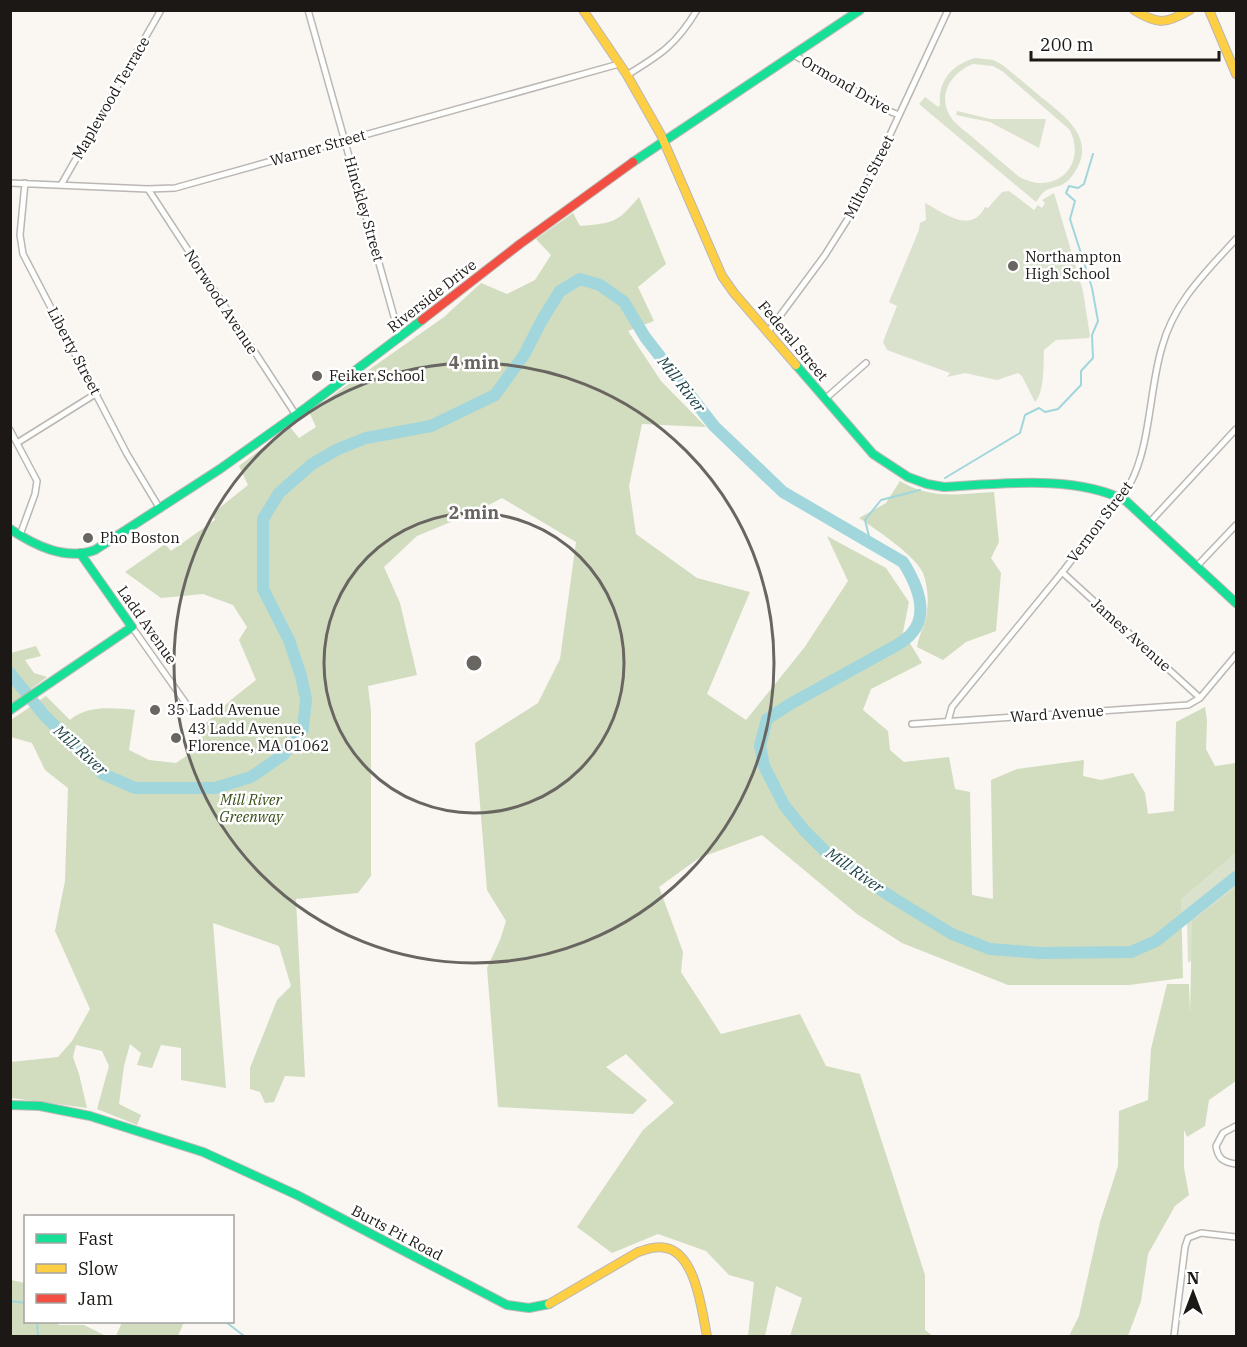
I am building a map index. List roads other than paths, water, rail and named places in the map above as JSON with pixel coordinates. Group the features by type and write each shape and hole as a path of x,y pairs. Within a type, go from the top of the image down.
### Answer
{"main road":[{"name":"Federal Street","path":"583,10 627,75 664,141 720,273 873,454 884,463 918,482 935,486 1049,482 1113,494 1121,498"},
{"name":"Riverside Drive","path":"80,553 92,551 160,509 296,415 570,207 860,10"},
{"path":"1134,10 1161,24 1190,10"},
{"path":"1209,10 1236,74"},
{"path":"1214,10 1236,62"},
{"path":"1121,498 1236,603"},
{"path":"10,529 52,549 80,553"},
{"name":"Ladd Avenue","path":"80,553 132,627"},
{"path":"13,708 132,627"},
{"name":"Burts Pit Road","path":"10,1105 40,1106 90,1116 203,1152 297,1195 507,1305 528,1309 544,1306 558,1300 635,1253 655,1247 667,1248 677,1254 690,1272 697,1288 707,1336"}],"street":[{"name":"Maplewood Terrace","path":"61,185 161,10"},
{"name":"Hinckley Street","path":"308,10 400,338"},
{"path":"627,75 669,48 684,31 697,10"},
{"name":"Milton Street","path":"768,332 843,228 875,167 948,10"},
{"name":"Ormond Drive","path":"794,55 899,116"},
{"name":"Warner Street","path":"10,183 148,189 175,188 619,64"},
{"name":"Liberty Street","path":"25,183 20,235 23,254 127,454 160,509"},
{"name":"Norwood Avenue","path":"148,189 296,415"},
{"name":"Vernon Street","path":"948,721 952,707 1121,498 1135,474 1167,330 1190,290 1236,242"},
{"path":"825,399 866,363"},
{"path":"17,443 97,393"},
{"path":"1149,523 1236,429"},
{"path":"10,430 37,481 35,494 20,535"},
{"path":"1197,566 1236,525"},
{"name":"James Avenue","path":"1062,572 1200,698"},
{"name":"Ladd Avenue","path":"132,627 192,712"},
{"path":"1200,698 1236,655"},
{"name":"Ward Avenue","path":"912,724 1188,705 1200,698"},
{"path":"1236,1126 1223,1133 1216,1146 1217,1154 1223,1161 1236,1164"},
{"path":"1174,1336 1185,1247 1190,1236 1201,1233 1236,1237"}],"waterway":[{"path":"945,478 1020,433 1025,415 1039,408 1045,412 1058,409 1081,385 1081,371 1093,358 1092,335 1098,321 1092,288 1070,219 1075,201 1066,193 1069,186 1078,188 1084,184 1093,154"},
{"name":"Mill River","path":"10,673 44,715 103,774 135,788 215,788 251,777 283,755 303,729 306,699 289,640 263,589 263,519 279,493 312,464 338,449 366,438 431,426 495,395 524,355 560,291 580,279 600,285 624,302 645,337 714,426 783,492 903,562 916,587 920,616 909,637 767,719 760,746 764,766 784,805 826,852 893,898 952,934 990,949 1040,953 1131,952 1156,941 1236,877"},
{"path":"871,544 865,520 881,500 920,490"},
{"path":"10,1301 24,1303"},
{"path":"37,1323 38,1336"},
{"path":"227,1323 244,1336"}],"place":[{"name":"Northampton High School","path":"1013,266"},
{"name":"Feiker School","path":"317,376"},
{"name":"Pho Boston","path":"88,538"},
{"name":"35 Ladd Avenue","path":"155,710"},
{"name":"43 Ladd Avenue, Florence, MA 01062","path":"176,738"}],"park label":[{"name":"Mill River Greenway","path":"251,808"}]}
